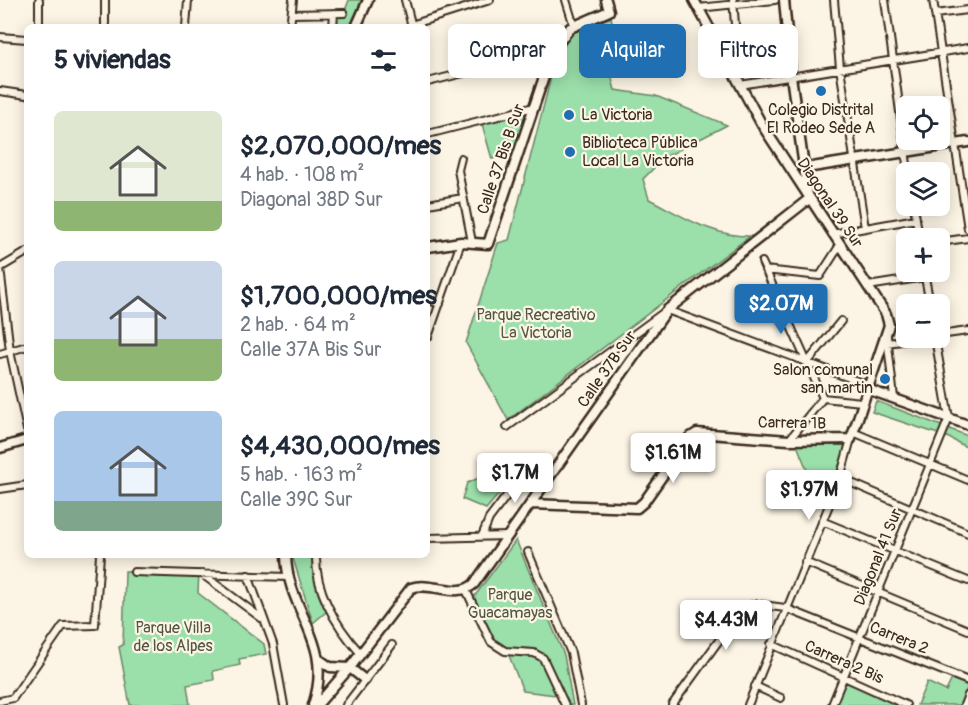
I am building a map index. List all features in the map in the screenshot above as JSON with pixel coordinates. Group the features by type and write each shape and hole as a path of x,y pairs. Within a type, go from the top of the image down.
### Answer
{"street":[{"path":"39,0 39,24"},
{"path":"105,0 105,24"},
{"path":"186,24 188,0"},
{"path":"290,24 292,0"},
{"path":"357,24 368,0"},
{"path":"405,0 411,24"},
{"path":"418,24 490,0"},
{"path":"566,0 574,26"},
{"path":"567,31 609,11 606,0"},
{"path":"696,4 775,0"},
{"path":"784,0 786,24"},
{"path":"834,0 840,68 866,228"},
{"path":"885,0 907,162"},
{"path":"933,0 968,229"},
{"path":"733,2 740,85 780,78"},
{"name":"Diagonal 39 Sur","path":"696,4 740,85 808,199 888,318 887,339"},
{"path":"935,14 968,10"},
{"path":"333,24 334,13"},
{"path":"292,14 344,13"},
{"path":"0,37 24,39"},
{"path":"798,75 968,48"},
{"path":"430,81 448,77"},
{"name":"Calle 37 Bis B Sur","path":"472,242 488,244 544,78"},
{"path":"791,78 806,168 808,199"},
{"path":"0,91 24,95"},
{"path":"430,131 534,107"},
{"path":"806,168 968,142"},
{"path":"430,247 472,242 458,170 461,158"},
{"path":"430,204 463,198"},
{"name":"Calle 37B Sur","path":"466,590 476,581 667,310 808,199"},
{"path":"916,216 917,228"},
{"path":"832,234 916,219"},
{"path":"950,240 968,238"},
{"path":"430,332 461,243"},
{"path":"765,270 820,276 840,245"},
{"path":"24,254 0,268 10,351 24,416"},
{"path":"762,262 823,398 789,440"},
{"path":"868,286 896,280"},
{"path":"430,301 440,304"},
{"path":"507,427 667,310 968,425"},
{"path":"807,363 840,321"},
{"path":"950,334 968,331"},
{"path":"887,339 896,339"},
{"path":"748,705 785,608 840,478 867,387 887,339"},
{"path":"887,339 894,398"},
{"path":"0,354 24,347"},
{"path":"939,348 949,418"},
{"name":"Carrera 1B","path":"823,398 862,402"},
{"name":"Diagonal 41 Sur","path":"832,705 949,418"},
{"name":"Carrera 1B","path":"531,504 637,508 644,502 689,438 697,433 789,440 852,436 968,480"},
{"path":"1,449 24,441"},
{"path":"482,536 489,519 508,494 522,461"},
{"path":"840,478 968,533"},
{"path":"0,489 24,485"},
{"path":"822,520 968,582"},
{"path":"430,538 508,536"},
{"path":"528,552 571,653 581,705"},
{"path":"0,701 13,701 65,624 95,625 100,558"},
{"path":"286,558 289,578 320,660 320,687 315,705"},
{"path":"316,558 318,580 331,611 346,637 361,654"},
{"path":"805,562 968,630"},
{"path":"134,572 199,572 289,578"},
{"path":"199,572 264,621"},
{"path":"248,575 277,660 284,705"},
{"path":"315,705 350,668 411,588 423,585 466,590 491,642 505,651 540,656 546,663 565,705"},
{"name":"Carrera 2","path":"672,705 741,610 755,604 785,608 968,681"},
{"name":"Carrera 2 Bis","path":"771,644 906,705"},
{"path":"346,705 392,645"},
{"path":"320,660 330,667 350,668 365,680"},
{"path":"755,686 781,698"},
{"path":"964,705 968,695"}],"green space":[{"path":"349,0 363,0 352,24 335,24 336,14 344,13"},
{"path":"611,17 613,24 593,24"},
{"name":"Parque Recreativo La Victoria","path":"579,30 579,78 612,78 615,90 656,96 727,125 665,157 643,179 649,199 710,229 750,236 508,420 466,343 498,243 509,240 551,78 567,78 567,40 573,32"},
{"path":"527,111 513,153 492,159 482,124"},
{"path":"876,401 968,436 968,448 947,437 872,412"},
{"path":"797,445 846,445 827,501 817,495"},
{"path":"520,460 510,468 504,488 486,509 462,499 467,483"},
{"name":"Parque Guacamayas","path":"516,540 564,655 573,705 569,705 564,696 523,691 506,648 496,645 474,597"},
{"path":"293,558 314,558 314,577 326,612 313,623"},
{"name":"Parque Villa de los Alpes","path":"125,571 199,572 198,593 264,644 266,654 239,659 240,665 213,671 214,680 187,685 190,705 130,705 119,647 123,645"},
{"path":"953,677 968,686 961,705 917,705 927,682 946,691"},
{"path":"846,682 901,705 835,705"}],"place":[{"name":"Colegio Distrital El Rodeo Sede A","path":"821,91"},
{"name":"La Victoria","path":"569,115"},
{"name":"Biblioteca Pública Local La Victoria","path":"570,152"},
{"name":"Salon comunal san martin","path":"885,379"}]}
